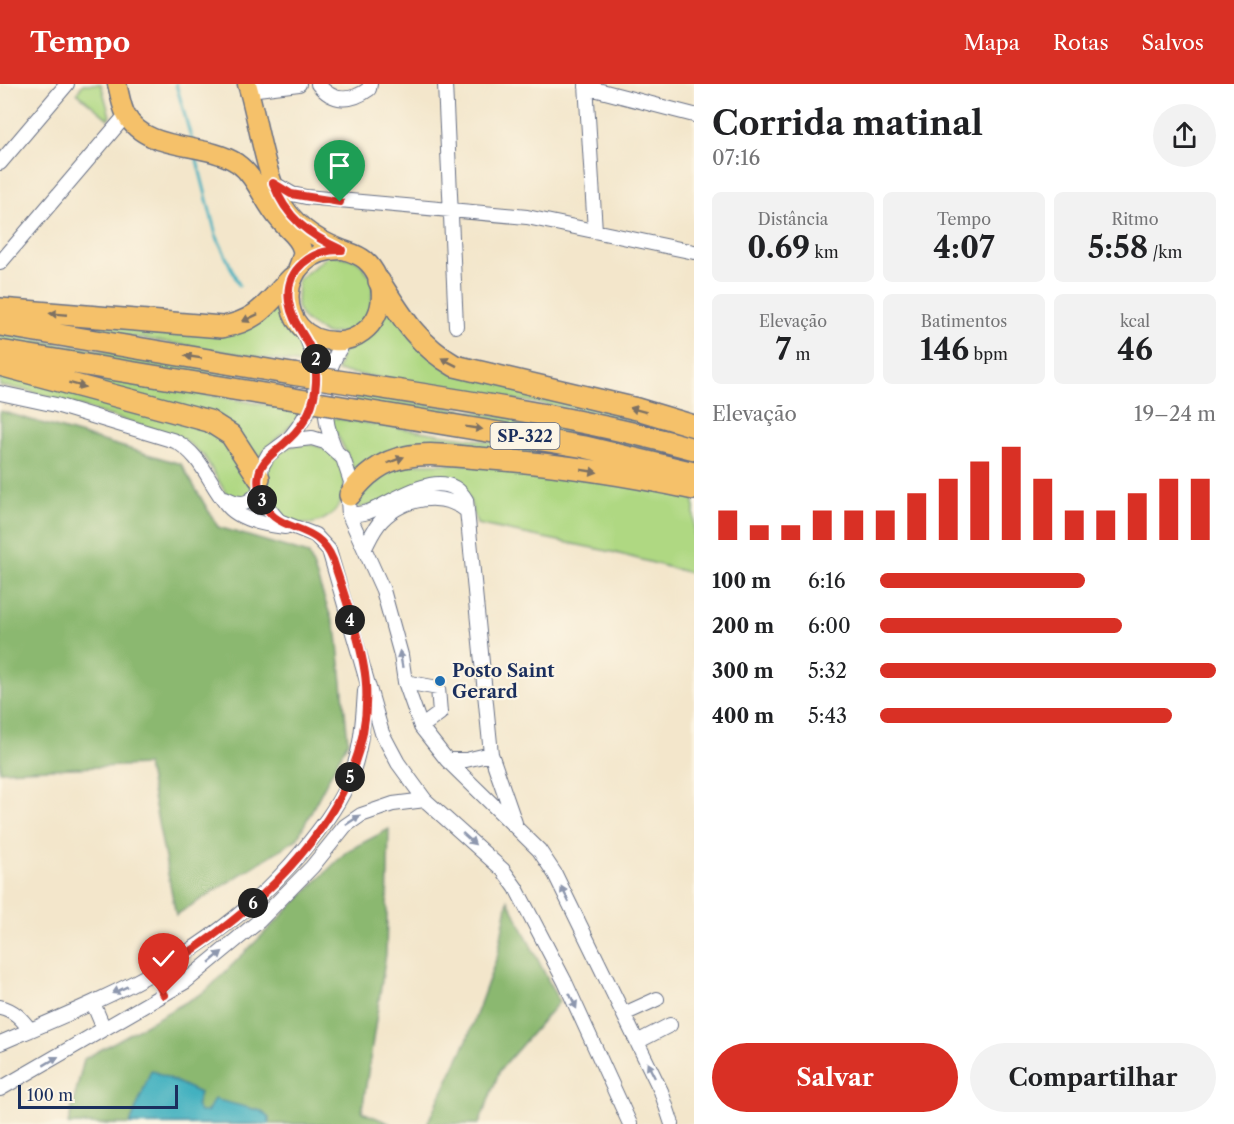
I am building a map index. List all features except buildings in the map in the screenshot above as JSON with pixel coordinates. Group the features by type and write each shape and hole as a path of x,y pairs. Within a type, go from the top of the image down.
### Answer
{"highway":[{"path":"0,309 222,327 235,325 260,313 295,273"},
{"path":"380,282 411,332 438,356 455,366 637,409 694,426"},
{"name":"SP-322","path":"0,325 517,409 626,431 694,449"},
{"name":"SP-322","path":"0,351 585,447 694,473"},
{"path":"0,365 209,421 231,435 259,484"},
{"path":"349,503 367,476 391,461 405,457 425,456 507,460 694,489"}],"main road":[{"path":"117,84 126,115 137,128 152,138 211,152 236,162 248,172 267,205 300,244 302,256 295,273 290,302 300,325 320,339 345,340 368,328 375,318 381,300 380,282 366,260 319,239 302,227 289,213 273,183 248,87"},
{"path":"295,273 318,252 342,250"}],"street":[{"path":"0,163 67,84"},
{"path":"248,87 299,84"},
{"path":"318,84 324,92 336,98 356,99 369,89 370,84"},
{"path":"445,84 453,208 456,326"},
{"path":"595,231 586,85 694,115"},
{"path":"0,263 126,115"},
{"path":"273,183 291,194 306,197 340,202 453,208 527,217 694,252"},
{"path":"223,498 242,505 249,503 259,484 268,455 288,441 307,416 316,385 316,361 300,325"},
{"path":"345,340 333,360 326,391 325,418 335,448 349,470 349,503 383,590 405,681 421,727 447,760 539,850 555,874 661,1091 672,1124"},
{"path":"0,393 56,405 175,441 186,447 199,460 223,498 236,513 265,524 296,528"},
{"path":"288,441 312,438 335,448"},
{"path":"259,484 269,513 296,528 315,535 329,550 366,683 382,732 398,763 425,800 503,870 516,888 565,982 630,1124"},
{"path":"349,503 368,512 409,490 435,486 449,487 462,494 467,511 490,753 516,825"},
{"path":"365,548 380,521 416,501 440,498 451,500 467,511"},
{"path":"405,681 438,688 440,713 421,727"},
{"path":"0,1043 153,975 213,936 284,873 328,818 348,783 359,747 366,683"},
{"path":"447,760 466,760 490,753"},
{"path":"0,1089 185,982 259,921 312,867 345,826 361,815 393,804 425,800"},
{"path":"153,975 164,995"},
{"path":"624,1014 657,999"},
{"path":"93,1003 104,1029"},
{"path":"0,1007 19,1016 30,1030"},
{"path":"637,1042 670,1025"},
{"path":"0,1075 15,1082"}],"green space":[{"path":"83,84 101,84 110,116 108,119 77,93"},
{"path":"330,254 357,260 373,279 371,316 351,332 326,334 304,320 297,307 298,280"},
{"path":"284,297 309,361 301,364 27,320 215,333"},
{"path":"386,302 421,349 694,430 694,438 579,410 337,371 342,354"},
{"path":"0,334 295,383 294,392 0,344"},
{"path":"36,365 303,413 273,442 257,462 247,447"},
{"path":"0,371 223,434 252,484 252,492 240,500 227,495 204,456 182,438 26,390 0,386"},
{"path":"357,394 529,420 694,457 694,466 355,403"},
{"path":"0,411 181,464 218,527 309,554 337,635 348,741 297,839 176,915 147,765 0,771"},
{"path":"329,417 593,458 660,474 437,449 356,478 351,462"},
{"path":"305,444 320,447 333,456 342,469 345,484 342,499 333,512 320,521 305,524 290,521 277,512 268,499 265,484 268,469 277,456 290,447"},
{"path":"398,464 475,464 694,494 694,574 612,552 477,524 469,498 457,486 360,508 357,506 356,498"},
{"path":"389,829 386,954 362,1112 391,1124 68,1124 84,1059 206,991 347,851"},
{"path":"508,900 559,1002 500,1070 479,1124 427,1124 467,1040 498,954"}],"water":[{"path":"151,1070 200,1093 196,1106 200,1112 207,1112 214,1099 261,1111 269,1118 269,1124 130,1124"}],"waterway":[{"path":"176,84 192,141"},
{"path":"196,156 216,235 239,285"}],"place":[{"name":"Posto Saint Gerard","path":"440,681"}],"route":[{"path":"164,995 153,975 181,959 213,936 284,873 328,818 348,783 359,747 366,683 357,642 333,560 324,543 315,535 290,527 269,513 259,491 262,466 268,455 288,441 307,416 316,385 316,361 312,347 293,314 290,302 289,290 292,278 298,267 318,252 330,249 342,250 319,239 302,227 279,198 273,183 291,194 340,202"}]}
